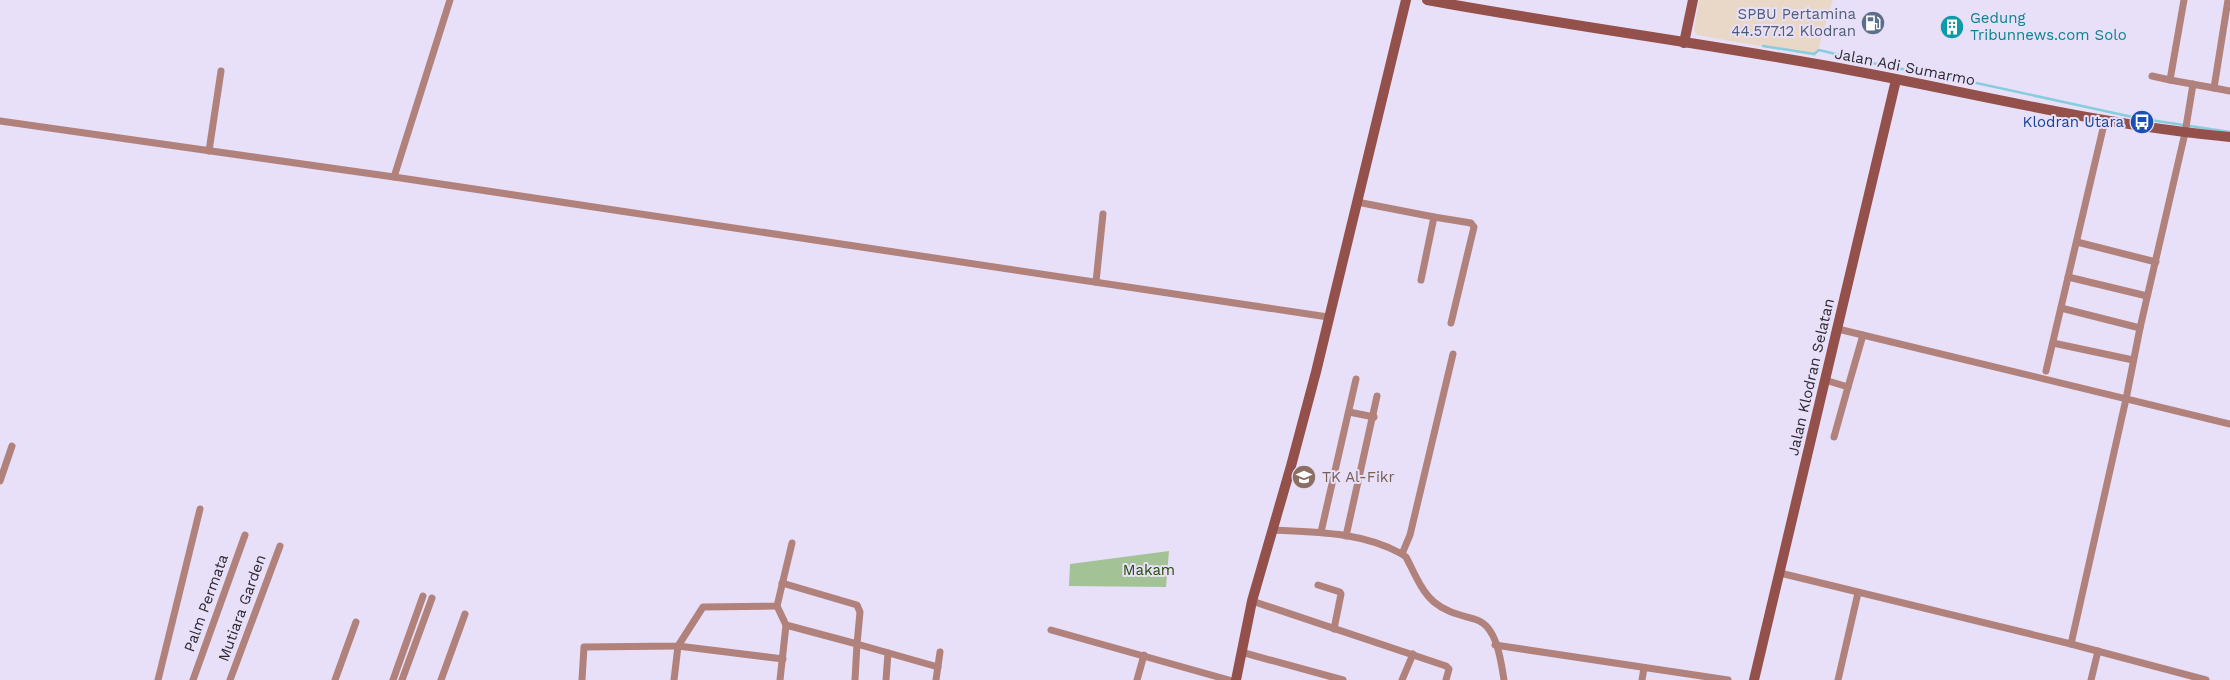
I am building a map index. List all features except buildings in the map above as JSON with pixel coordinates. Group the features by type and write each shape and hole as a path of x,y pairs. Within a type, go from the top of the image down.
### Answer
{"main road":[{"path":"1236,680 1252,601 1296,448 1406,0"},
{"name":"Jalan Adi Sumarmo","path":"1427,0 1754,53 2105,120 2186,127 2230,137"},
{"path":"1684,43 1694,0"},
{"name":"Jalan Klodran Selatan","path":"1754,680 1896,80"}],"street":[{"path":"394,177 450,0"},
{"path":"2170,80 2184,0"},
{"path":"2214,88 2228,0"},
{"path":"209,151 221,71"},
{"path":"2152,76 2230,91"},
{"path":"2071,644 2186,127 2193,84"},
{"path":"2046,371 2105,120"},
{"path":"0,121 394,177 1328,316"},
{"path":"1357,202 1471,223 1474,227 1451,323"},
{"path":"1096,282 1103,214"},
{"path":"1422,280 1434,217"},
{"path":"2077,242 2156,262"},
{"path":"2068,277 2147,296"},
{"path":"2061,308 2140,328"},
{"path":"1838,329 2230,424"},
{"path":"1834,437 1863,335"},
{"path":"2053,343 2133,360"},
{"path":"1402,554 1410,535 1454,354"},
{"path":"1321,532 1356,379"},
{"path":"1826,380 1848,387"},
{"path":"1346,536 1378,396"},
{"path":"1349,412 1374,416"},
{"path":"0,481 12,446"},
{"path":"158,680 200,509"},
{"path":"1272,530 1321,532 1376,541 1402,554 1406,557 1433,601 1444,609 1486,625 1496,645 1504,680"},
{"name":"Palm Permata","path":"193,680 245,535"},
{"path":"780,680 786,625 777,606 792,543"},
{"name":"Mutiara Garden","path":"230,680 280,546"},
{"path":"1780,574 2071,644 2201,679"},
{"path":"782,583 859,607 855,680"},
{"path":"1318,585 1341,594 1334,629"},
{"path":"1838,680 1858,593"},
{"path":"393,680 423,596"},
{"path":"402,680 432,598"},
{"path":"1252,601 1446,666 1449,669 1446,680"},
{"path":"674,680 678,646 703,607 777,606"},
{"path":"441,680 465,614"},
{"path":"335,680 356,622"},
{"path":"786,625 938,667"},
{"path":"1051,630 1229,680"},
{"path":"1496,645 1702,678 1728,680"},
{"path":"582,680 584,647 678,646 783,658"},
{"path":"2091,680 2098,651"},
{"path":"936,680 940,652"},
{"path":"1241,652 1343,680"},
{"path":"886,680 888,653"},
{"path":"1402,680 1412,654"},
{"path":"1137,680 1144,655"},
{"path":"1642,680 1644,668"}],"shaded area":[{"path":"1699,0 1833,0 1816,56 1697,35 1694,30"}],"green space":[{"name":"Makam","path":"1169,551 1166,587 1069,586 1070,564"}],"waterway":[{"path":"1763,46 1814,54 1819,50 1893,68 1921,71 2137,118 2230,132"}],"place":[{"name":"SPBU Pertamina 44.577.12 Klodran","path":"1873,23"},
{"name":"Gedung Tribunnews.com Solo","path":"1952,27"},
{"name":"Klodran Utara","path":"2142,122"},
{"name":"TK Al-Fikr","path":"1304,477"}]}
